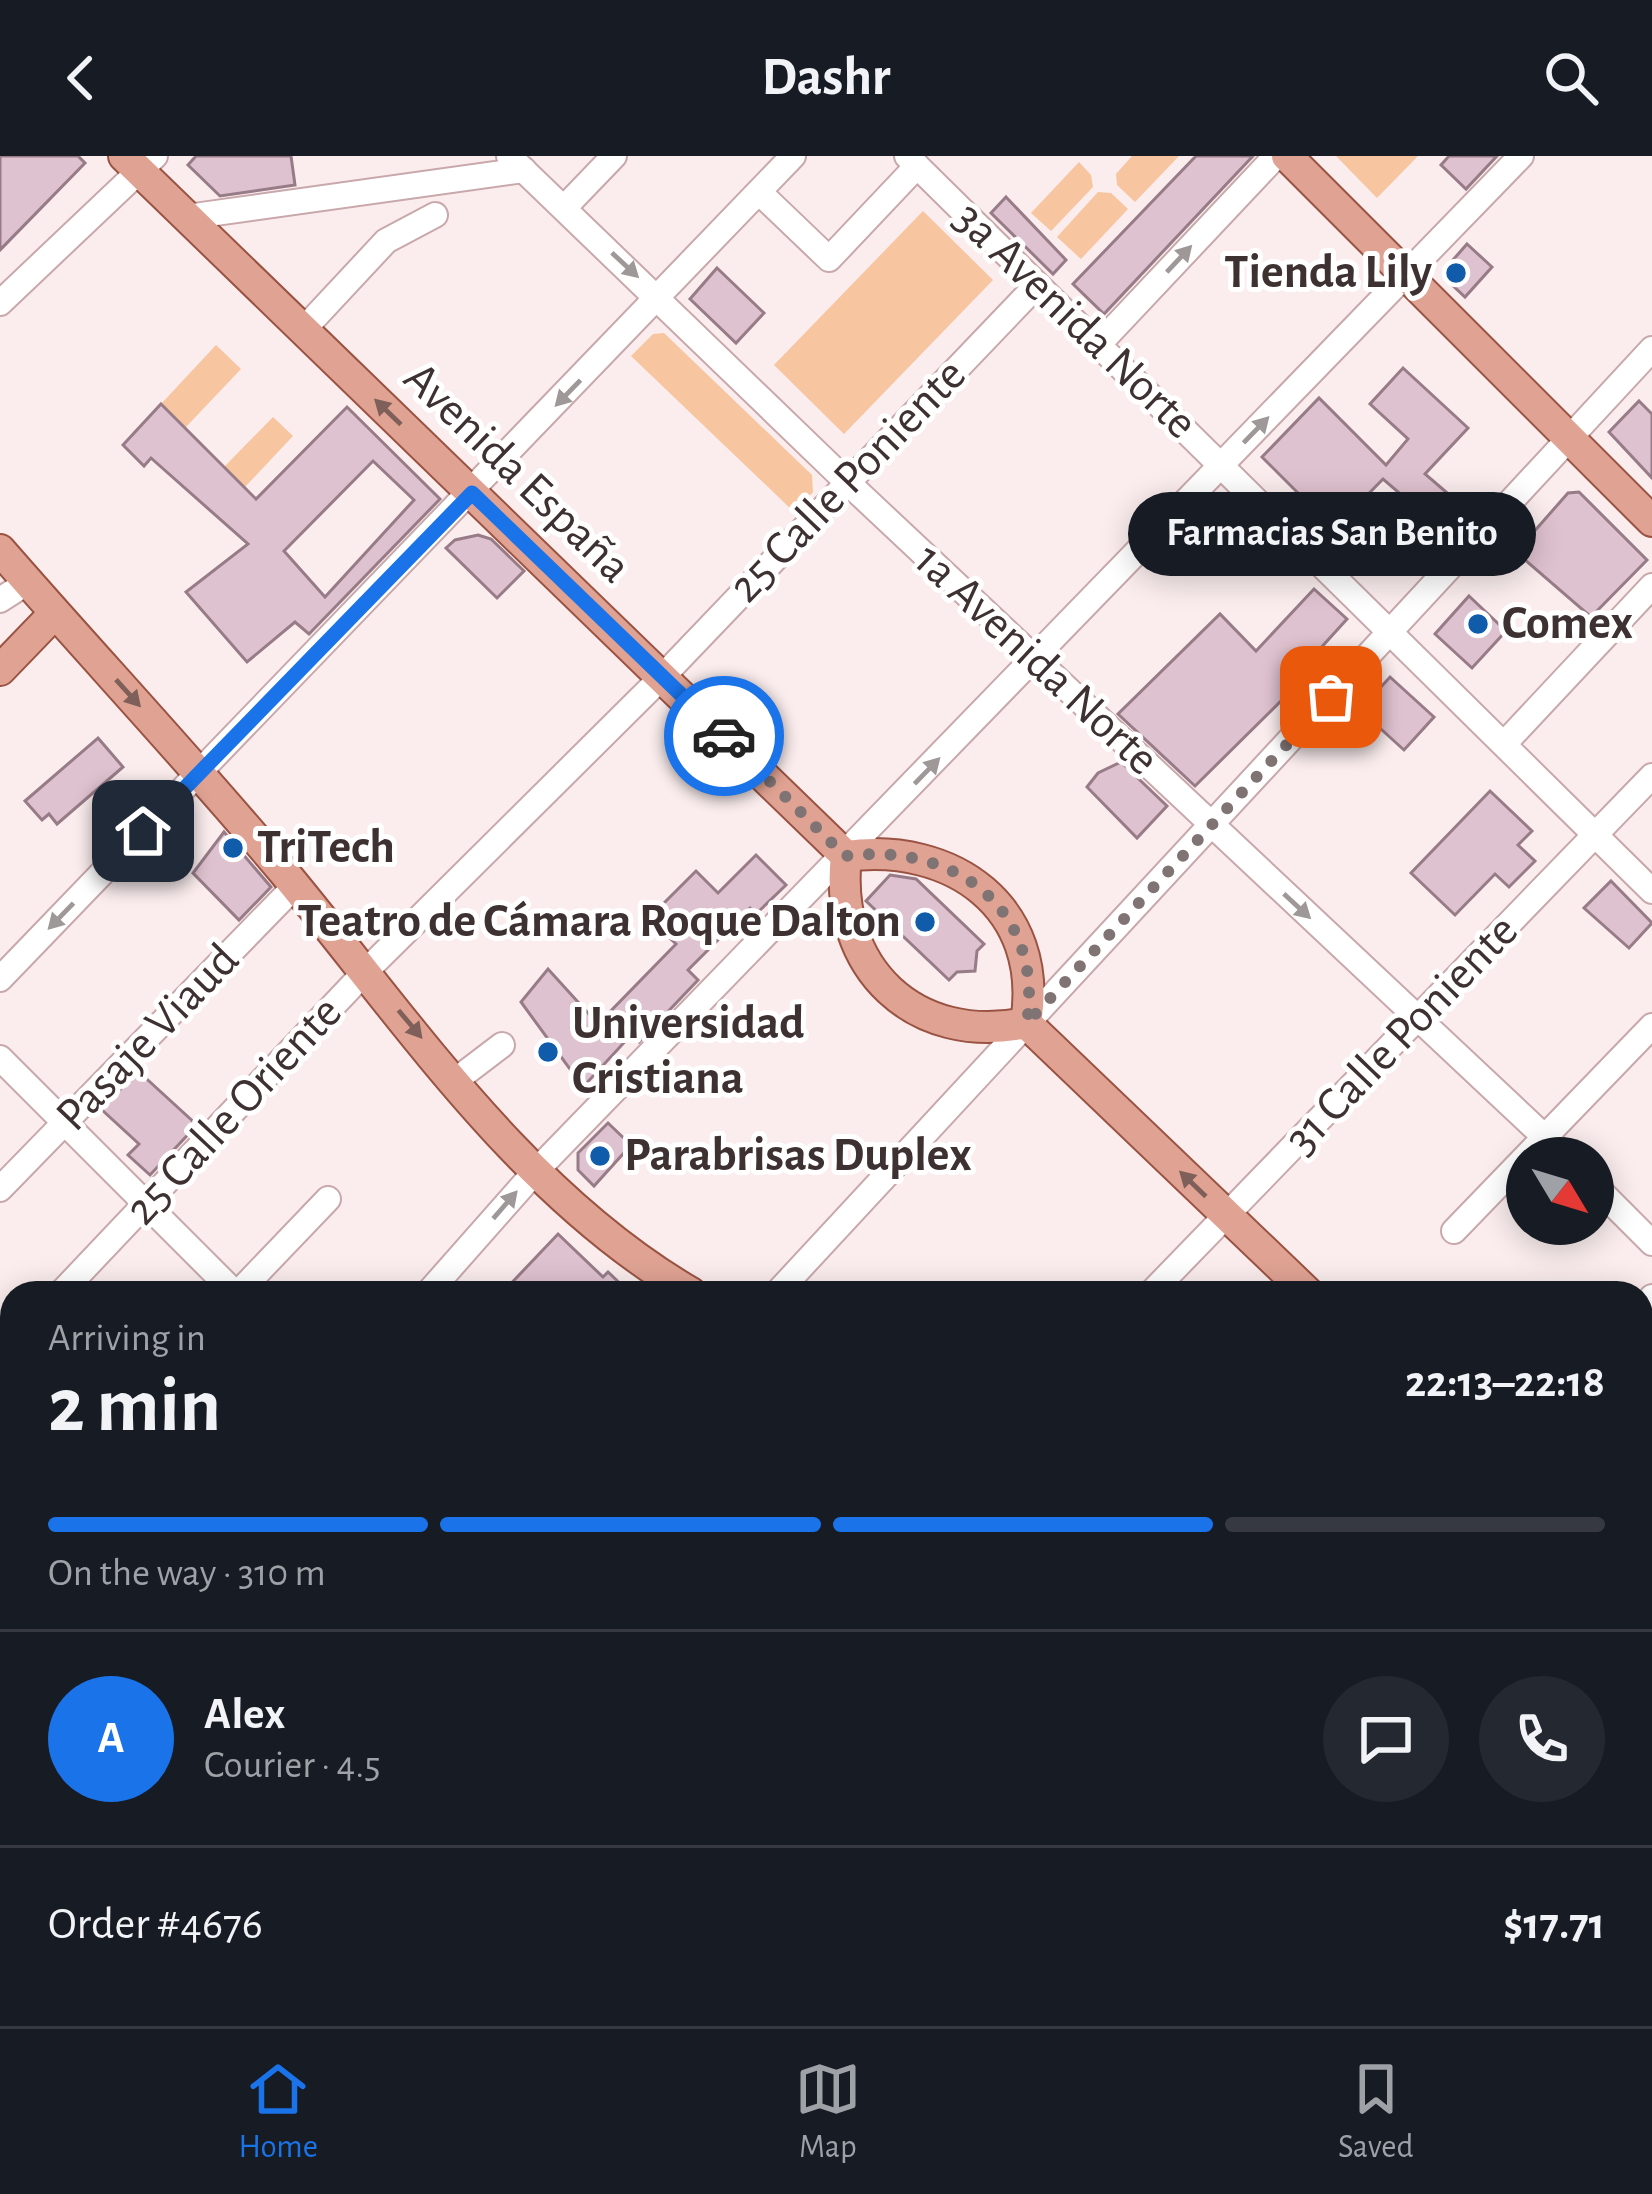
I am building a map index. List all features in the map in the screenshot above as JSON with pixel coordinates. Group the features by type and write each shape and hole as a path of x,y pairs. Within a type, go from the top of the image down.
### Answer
{"main road":[{"path":"1287,156 1652,520"},
{"name":"Avenida España","path":"139,161 187,218 845,856"},
{"path":"0,550 201,772 534,1172 640,1263 671,1281"},
{"path":"0,670 56,613"},
{"path":"1027,1023 1029,980 1017,937 976,884 916,855 845,856 848,923 867,964 898,998 959,1026 1027,1023 1295,1281"}],"street":[{"path":"564,208 614,156"},
{"path":"0,979 793,156"},
{"path":"1099,344 1276,156"},
{"path":"439,1281 534,1172 1521,156"},
{"path":"0,303 139,161"},
{"path":"759,192 829,259 912,161"},
{"name":"3a Avenida Norte","path":"912,161 1652,891"},
{"path":"187,218 517,163"},
{"name":"1a Avenida Norte","path":"517,163 846,482 1546,1136"},
{"path":"304,329 386,241 435,215"},
{"name":"25 Calle Poniente","path":"663,676 1035,286"},
{"path":"788,1281 1652,349"},
{"path":"1324,566 1350,538"},
{"path":"1428,551 1448,571"},
{"path":"0,600 28,582"},
{"path":"1504,744 1652,586"},
{"name":"25 Calle Oriente","path":"73,1281 366,971 663,676"},
{"name":"31 Calle Poniente","path":"1163,1281 1652,776"},
{"name":"Pasaje Viaud","path":"0,1189 295,886"},
{"path":"1454,1231 1652,1025"},
{"path":"456,1080 502,1045"},
{"path":"0,1058 224,1281"},
{"path":"248,1281 328,1199"},
{"path":"1614,1205 1652,1243"}],"shaded area":[{"path":"1132,156 1179,156 1135,202 1117,185 1116,174"},
{"path":"1336,156 1418,156 1377,198"},
{"path":"1079,162 1091,175 1093,187 1051,231 1031,213"},
{"path":"1098,192 1111,193 1128,209 1081,259 1057,237"},
{"path":"923,211 993,280 844,434 774,365"},
{"path":"664,333 812,475 813,492 794,512 631,356 653,334"},
{"path":"216,345 241,369 185,428 161,404"},
{"path":"273,417 293,436 245,487 224,467"}],"building":[{"path":"0,156 78,156 85,163 0,250"},
{"path":"196,156 291,156 295,185 220,196 188,165"},
{"path":"1196,156 1253,156 1104,314 1073,284"},
{"path":"1449,156 1497,156 1466,189 1441,165"},
{"path":"1006,197 1066,260 1053,274 991,213"},
{"path":"1467,244 1492,267 1465,297 1447,280 1445,269"},
{"path":"717,268 764,313 736,343 690,299"},
{"path":"1403,368 1468,428 1425,474 1460,504 1439,527 1383,479 1334,529 1262,457 1319,398 1386,465 1408,439 1370,404"},
{"path":"1639,401 1652,414 1652,478 1609,432"},
{"path":"161,404 256,499 347,407 440,499 309,634 295,622 247,662 186,592 248,544 151,458 144,466 123,445","holes":["373,461 414,500 325,597 284,551"]},
{"path":"1579,492 1647,560 1591,617 1516,552 1568,493"},
{"path":"478,535 491,539 524,571 497,598 446,548 455,540"},
{"path":"1314,589 1347,619 1288,684 1293,689 1195,786 1118,714 1220,614 1256,651"},
{"path":"1469,596 1506,631 1472,668 1435,634"},
{"path":"1390,677 1434,717 1404,750 1360,710"},
{"path":"98,738 123,767 57,824 49,814 42,820 25,801"},
{"path":"1121,762 1167,806 1137,838 1087,787 1098,773"},
{"path":"1490,791 1532,831 1518,845 1535,861 1509,887 1495,874 1455,915 1411,873"},
{"name":"TriTech","path":"224,832 271,887 239,920 193,873"},
{"path":"756,855 786,885 756,914 750,908 688,970 698,980 639,1042 631,1035 583,1087 521,1002 548,969 598,1024 676,944 649,918 696,871 718,893"},
{"name":"Teatro de Cámara Roque Dalton","path":"890,875 916,879 984,944 977,951 975,971 957,972 949,980 866,901"},
{"path":"1611,881 1652,923 1629,948 1584,908"},
{"path":"138,1071 197,1125 150,1175 128,1155 139,1144 101,1109"},
{"name":"Parabrisas Duplex","path":"608,1123 631,1145 594,1186 578,1170 578,1153"},
{"path":"558,1234 603,1277 608,1272 617,1281 513,1281"}],"way so far":[{"path":"724,736 845,856 871,852 916,855 958,872 993,899 1025,958 1030,1003 1027,1023 1331,697"}],"place":[{"name":"Tienda Lily","path":"1456,273"},
{"name":"Comex","path":"1478,624"},
{"name":"Farmacias San Benito","path":"1331,697"},
{"name":"TriTech","path":"233,848"},
{"name":"Teatro de Cámara Roque Dalton","path":"925,922"},
{"name":"Universidad Cristiana","path":"548,1052"},
{"name":"Parabrisas Duplex","path":"600,1156"}],"route":[{"path":"143,831 472,493 724,736"}]}
